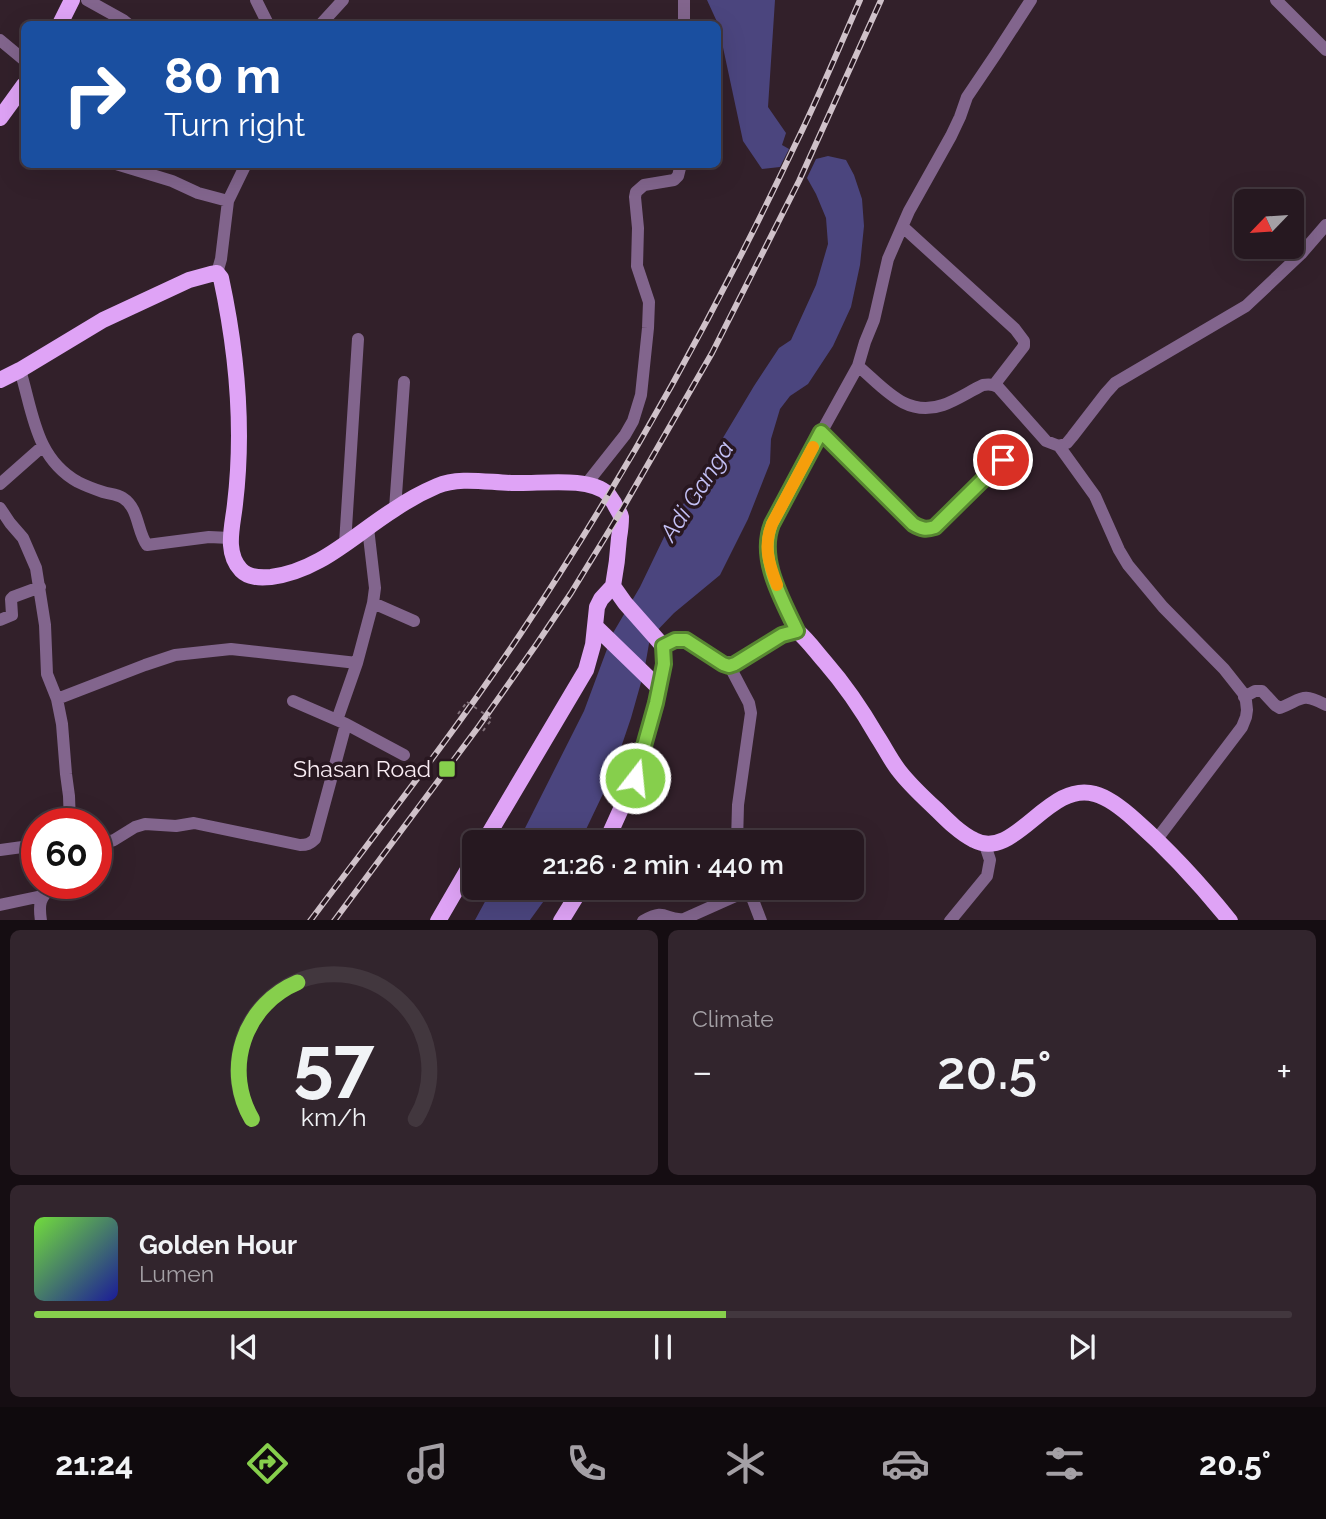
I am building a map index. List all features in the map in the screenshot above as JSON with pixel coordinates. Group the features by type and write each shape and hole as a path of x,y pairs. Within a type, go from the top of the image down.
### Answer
{"main road":[{"path":"62,21 72,0"},
{"path":"0,118 21,89"},
{"path":"0,380 114,314 188,280 217,274 221,278 229,320 237,385 240,442 236,502 230,538 235,561 242,570 256,578 300,570 345,544 395,509 447,483 470,481 587,484 608,495 621,516 614,586 659,643 664,664 635,778 611,830"},
{"path":"491,830 586,670 598,630 597,607 614,586"},
{"path":"598,630 659,688"},
{"path":"659,643 686,640 729,666 782,635 797,631 852,697 901,773 947,820 972,839 985,845 1004,841 1068,794 1095,794 1121,808 1157,839 1230,920"},
{"path":"438,920 462,879"},
{"path":"561,920 574,900"}],"street":[{"path":"87,0 124,21"},
{"path":"256,0 266,21"},
{"path":"324,21 343,0"},
{"path":"684,0 684,21"},
{"path":"797,631 772,572 767,552 767,537 858,366 874,320 888,259 909,211 960,117 967,97 1031,0"},
{"path":"1276,0 1326,50"},
{"path":"0,40 21,58"},
{"path":"129,168 228,201"},
{"path":"217,274 228,201 244,168"},
{"path":"587,484 625,435 633,421 641,395 649,302 636,266 636,192 643,185 674,180 680,168"},
{"path":"1059,446 1067,443 1115,383 1246,306 1301,254 1326,225"},
{"path":"903,227 1015,329 1024,341 1024,346 994,385"},
{"path":"345,544 358,339"},
{"path":"858,366 895,397 914,408 944,405 983,385 998,387 1046,441 1059,446 1095,496 1128,565 1163,607 1224,669 1244,696 1247,710 1242,727 1157,839"},
{"path":"20,370 32,417 43,446 55,464 74,479 102,492 124,498 134,511 147,545 209,537 230,538"},
{"path":"395,509 404,382"},
{"path":"821,432 919,528 935,527 1003,460"},
{"path":"0,484 43,446"},
{"path":"0,509 23,538 36,568 45,625 47,674 57,699 62,724 69,808"},
{"path":"112,841 145,824 176,826 200,823 300,845 311,843 315,839 356,663 373,603 375,573 368,528"},
{"path":"0,620 12,614 13,597 40,587"},
{"path":"373,603 414,621"},
{"path":"57,699 176,655 231,649 356,663"},
{"path":"729,666 749,703 751,713 738,805 737,830"},
{"path":"1244,696 1262,691 1280,708 1307,697 1326,705"},
{"path":"293,701 342,722 404,755"},
{"path":"950,920 987,876 990,860 985,845"},
{"path":"0,850 21,847"},
{"path":"0,905 28,899"},
{"path":"40,899 41,920"},
{"path":"643,920 654,914 684,919 725,900"},
{"path":"753,900 761,920"}],"path":[{"path":"458,714 467,702 492,719 483,731"}],"water":[{"path":"707,0 775,0 768,107 786,133 782,145 789,149 780,167 762,169 743,141 721,38 721,21 717,21"},
{"name":"Adi Ganga","path":"828,156 846,160 862,199 864,226 860,265 851,307 833,346 808,384 790,396 780,409 771,439 770,463 748,519 720,575 674,613 650,638 631,718 611,777 586,830 524,830 584,711 613,633 640,587 666,533 754,386 779,348 791,340 816,285 828,244 826,218 807,178 816,159"},
{"path":"486,900 545,900 530,920 475,920"}],"railway":[{"path":"311,920 521,633 633,454 734,269 829,72 860,0"},
{"path":"335,920 536,645 620,513 712,353 799,181 881,0"}],"slow traffic":[{"path":"777,585 767,552 767,537 813,447"}],"place":[{"name":"Shasan Road","path":"447,769"}],"route":[{"path":"635,778 656,703 664,664 663,646 675,640 686,640 729,666 782,635 797,631 772,572 767,552 767,537 821,432 919,528 935,527 1003,460"}]}
